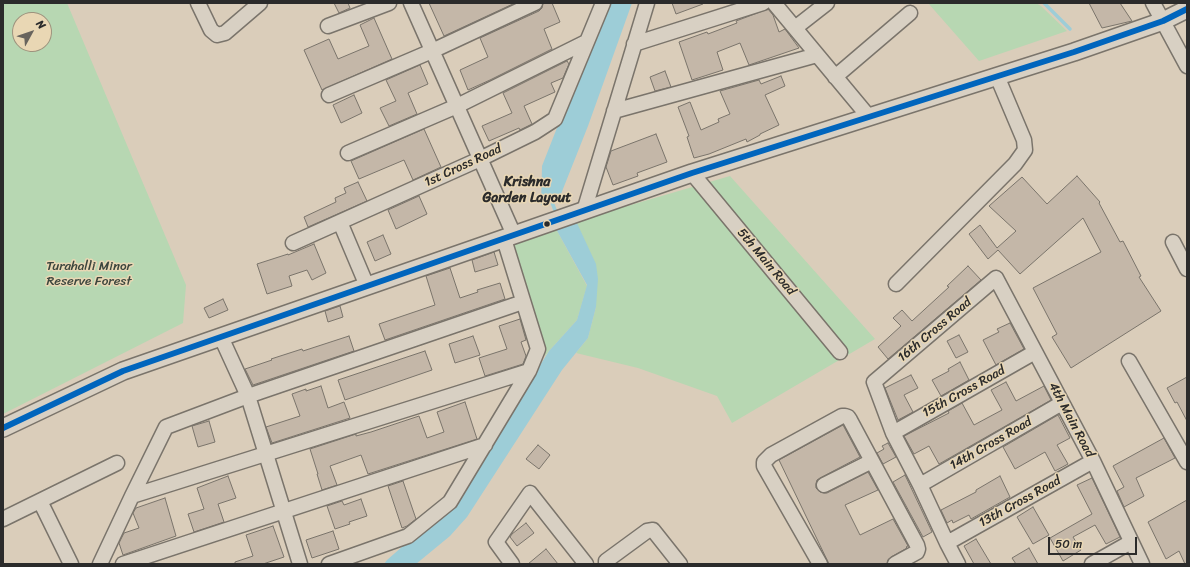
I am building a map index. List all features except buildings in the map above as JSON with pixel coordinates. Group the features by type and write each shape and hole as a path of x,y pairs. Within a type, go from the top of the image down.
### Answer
{"street":[{"path":"198,3 211,30 217,34 225,34 260,3"},
{"path":"328,26 389,3"},
{"path":"329,564 408,536 450,502 529,371 538,349 523,302 509,237 480,158 411,3"},
{"path":"329,95 432,51 535,3"},
{"name":"1st Cross Road","path":"293,243 535,132 555,119 603,3"},
{"path":"579,212 614,111 647,3"},
{"path":"634,44 763,3"},
{"path":"774,3 869,117"},
{"path":"795,28 827,3"},
{"path":"1153,3 1187,66"},
{"path":"3,428 123,371 692,173 1074,52 1164,21 1187,10"},
{"path":"835,77 910,13"},
{"path":"348,153 457,106 586,42"},
{"path":"614,111 817,55"},
{"path":"896,284 1015,164 1025,150 1024,140 997,76"},
{"name":"5th Main Road","path":"692,173 840,352"},
{"path":"340,222 367,286"},
{"path":"1173,242 1187,269"},
{"name":"4th Main Road","path":"996,278 1093,461 1142,564"},
{"name":"16th Cross Road","path":"893,433 874,382 996,278"},
{"path":"100,564 166,427 248,396 523,302"},
{"path":"221,337 248,396 300,564"},
{"name":"15th Cross Road","path":"893,433 1035,352"},
{"path":"1130,361 1187,462"},
{"path":"132,496 529,371"},
{"name":"14th Cross Road","path":"920,484 1062,403"},
{"path":"820,564 764,466 764,462 771,455 842,416 848,417 850,420 917,545 918,549 915,554 895,564"},
{"path":"893,433 920,484 958,564"},
{"path":"123,564 484,445"},
{"name":"13th Cross Road","path":"947,543 1093,461"},
{"path":"824,485 872,462"},
{"path":"3,519 117,463"},
{"path":"510,563 496,542 530,494 586,564"},
{"path":"40,501 70,564"},
{"path":"606,564 606,561 647,531 652,530 680,564"},
{"path":"1092,564 1131,542"}],"green space":[{"name":"Turahalli Minor Reserve Forest","path":"3,3 67,3 186,285 183,323 3,414"},
{"path":"928,3 1036,3 1067,31 979,61"},
{"path":"730,176 875,339 732,423 717,396 638,368 576,353 588,338 596,307 576,221"},
{"path":"556,229 587,286 577,320 545,356 507,243"}],"water":[{"path":"606,3 632,3 588,126 561,194 541,205 542,166"},
{"path":"576,221 596,264 598,279 596,307 588,338 562,370 467,517 450,536 416,564 384,564 403,546 449,509 549,351 577,320 587,285 556,229"}],"waterway":[{"path":"1044,3 1070,29"},
{"path":"549,195 557,215"}],"transit line":[{"path":"3,428 123,371 692,173 1074,52 1163,21 1187,9"}],"district":[{"name":"Krishna Garden Layout","path":"527,190"}]}
